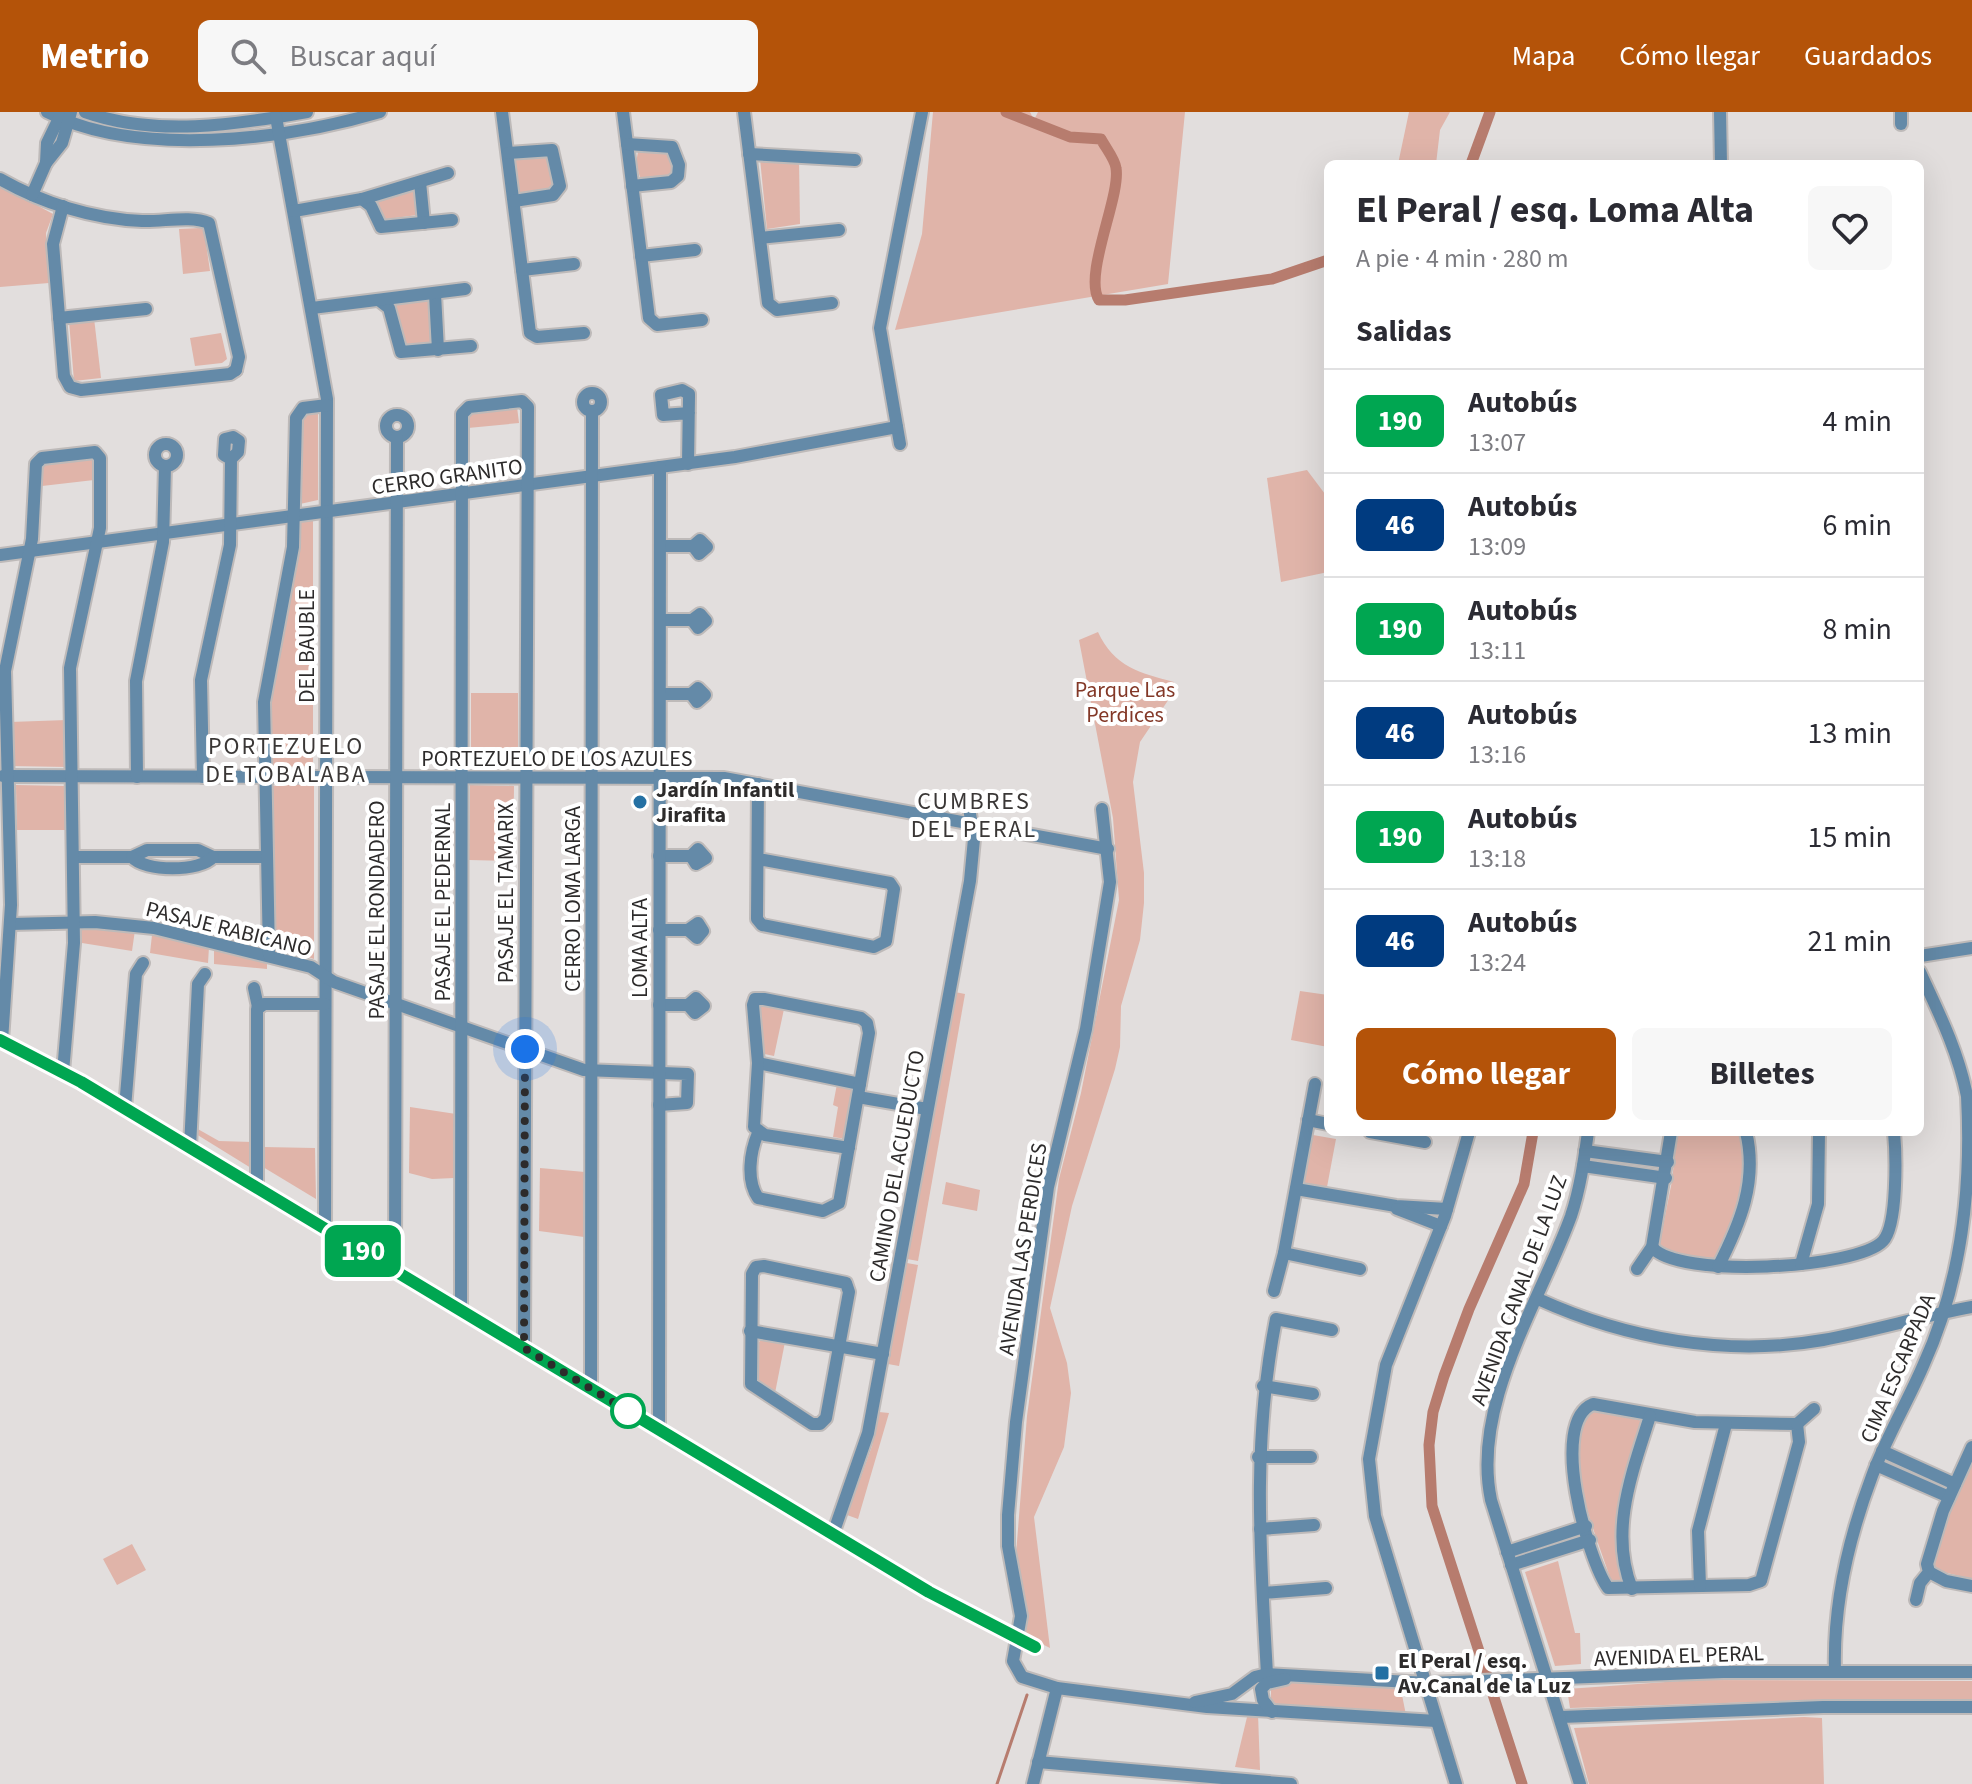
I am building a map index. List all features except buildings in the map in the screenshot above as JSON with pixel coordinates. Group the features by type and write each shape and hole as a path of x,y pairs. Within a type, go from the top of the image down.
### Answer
{"street":[{"path":"85,112 141,125 225,116 276,117 307,112"},
{"path":"32,195 46,163 47,143 62,115 115,137 145,140 279,132 380,112"},
{"path":"502,112 532,335 584,333"},
{"path":"623,112 650,321 660,325 702,320"},
{"path":"744,112 771,308 780,310 832,303"},
{"path":"900,444 882,348 881,314 922,112"},
{"path":"1720,112 1721,160"},
{"path":"225,116 226,137"},
{"name":"DEL BAUBLE","path":"276,117 327,405 325,1228"},
{"path":"627,144 672,147 679,165 678,176 671,182 632,186"},
{"path":"508,153 552,150 560,186 553,195 514,201"},
{"path":"749,154 855,160"},
{"path":"294,211 362,199 448,173"},
{"path":"0,179 63,206 134,221 209,223 241,374 81,390 70,387 65,380 53,244 63,206"},
{"path":"420,182 424,223"},
{"path":"362,199 371,206 381,227 452,220"},
{"path":"760,238 839,230"},
{"path":"641,256 695,250"},
{"path":"522,270 574,264"},
{"path":"312,308 465,289"},
{"path":"435,294 438,350"},
{"path":"380,301 389,308 401,352 471,346"},
{"path":"59,318 146,309"},
{"name":"PASAJE EL TAMARIX","path":"492,404 522,401 527,405 524,1348"},
{"name":"PASAJE EL PEDERNAL","path":"461,1310 462,414 469,407 492,404"},
{"path":"269,955 265,692 292,556 296,418 307,406 327,405"},
{"name":"CERRO LOMA LARGA","path":"591,1388 592,411"},
{"path":"688,464 689,413"},
{"name":"CERRO GRANITO","path":"0,555 688,464 897,427"},
{"name":"PASAJE EL RONDADERO","path":"395,1270 397,437"},
{"path":"63,1072 75,922 70,668 96,543 101,461 97,453 37,461 34,525 5,662 4,776 11,924 1,1041 125,1108 1015,1644 1035,1647"},
{"path":"203,777 201,680 230,545 231,459"},
{"path":"137,777 138,669 164,533 165,466"},
{"name":"LOMA ALTA","path":"659,1429 660,467"},
{"path":"660,546 693,546"},
{"path":"660,620 692,620"},
{"path":"660,694 691,694"},
{"name":"PORTEZUELO DE LOS AZULES","path":"4,776 724,778 1108,849"},
{"path":"758,784 757,919 762,925 874,947 886,941 894,889 890,883 759,859"},
{"name":"CAMINO DEL ACUEDUCTO","path":"833,1534 868,1433 883,1354 970,881 972,823 968,801"},
{"name":"AVENIDA LAS PERDICES","path":"1015,1644 1021,1616 1008,1546 1016,1422 1048,1187 1086,1029 1110,882 1102,809"},
{"path":"659,856 691,856"},
{"path":"73,857 132,857 143,867 196,867 213,857 267,857"},
{"name":"PASAJE RABICANO","path":"11,924 75,922 154,928 311,967 396,1003 591,1071 659,1073"},
{"path":"659,930 688,930 698,923 703,931"},
{"path":"1924,955 1972,948"},
{"path":"125,1108 136,974 143,963"},
{"path":"190,1147 198,984 205,974"},
{"name":"CIMA ESCARPADA","path":"1835,1671 1837,1616 1844,1575 1876,1465 1945,1312 1968,1226 1972,1165 1970,1097 1952,1042 1924,986"},
{"path":"254,988 258,1007 257,1187"},
{"path":"755,999 867,1023 869,1033 859,1090 839,1203 823,1211 758,1198 754,1191 751,1164 758,1133 754,1127 758,1063 755,999"},
{"path":"258,1007 325,1004"},
{"path":"659,1005 688,1005"},
{"path":"758,1063 927,1109"},
{"path":"659,1073 686,1073 689,1079 687,1103 659,1105"},
{"path":"1274,1291 1284,1253 1315,1084"},
{"path":"1308,1120 1324,1123"},
{"path":"758,1133 849,1148"},
{"path":"1392,1136 1425,1142"},
{"path":"1456,1784 1436,1721 1428,1683 1375,1516 1369,1459 1386,1365 1441,1226 1468,1136"},
{"name":"AVENIDA CANAL DE LA LUZ","path":"1580,1784 1489,1487 1487,1438 1498,1396 1572,1212 1587,1136"},
{"path":"1637,1269 1652,1247 1666,1178 1671,1136"},
{"path":"1718,1267 1738,1226 1746,1200 1750,1170 1746,1136"},
{"path":"1801,1264 1818,1204 1819,1136"},
{"path":"1652,1247 1668,1258 1718,1267 1801,1264 1856,1252 1883,1241 1895,1183 1894,1136"},
{"path":"1585,1151 1668,1162"},
{"path":"1583,1166 1666,1178"},
{"path":"1296,1189 1396,1206 1447,1209"},
{"path":"1396,1206 1441,1226"},
{"path":"1284,1253 1360,1269"},
{"path":"756,1267 846,1283 849,1292 826,1418 820,1424 812,1424 751,1384 750,1331 752,1274 756,1267"},
{"path":"1538,1299 1635,1333 1684,1342 1739,1345 1820,1340 1972,1307"},
{"path":"1194,1703 1232,1694 1255,1677 1267,1674 1258,1457 1263,1386 1276,1319 1332,1330"},
{"path":"750,1331 883,1354"},
{"path":"1263,1386 1313,1394"},
{"path":"1797,1424 1799,1442 1761,1581 1608,1588 1573,1481 1570,1454 1580,1418 1589,1405 1650,1416 1726,1424 1797,1424 1814,1409"},
{"path":"1632,1589 1621,1553 1622,1523 1650,1416"},
{"path":"1700,1586 1698,1531 1726,1424"},
{"path":"1916,1600 1922,1580 1929,1572 1929,1557 1949,1497 1972,1448"},
{"path":"1882,1451 1955,1484"},
{"path":"1258,1457 1311,1457"},
{"path":"1876,1465 1949,1497"},
{"path":"1260,1529 1314,1525"},
{"path":"1509,1558 1586,1526"},
{"path":"1509,1558 1590,1540"},
{"path":"1929,1572 1946,1581 1972,1586"},
{"path":"1263,1593 1326,1588"},
{"path":"1015,1644 1013,1661 1022,1677 1057,1688 1272,1712 1436,1721"},
{"name":"AVENIDA EL PERAL","path":"1267,1674 1443,1683 1697,1672 1972,1672"},
{"path":"1272,1712 1262,1697 1263,1686 1291,1675"},
{"path":"1033,1784 1057,1688"},
{"path":"1561,1717 1823,1707 1972,1707"},
{"path":"1038,1762 1291,1784"}],"green space":[{"path":"933,112 1030,112 1034,120 1038,112 1185,112 1168,284 895,330 922,234"},
{"path":"1409,112 1450,112 1440,130 1436,160 1399,160"},
{"path":"638,152 667,152 675,158 674,178 641,181 636,163"},
{"path":"550,155 555,183 550,191 519,193 514,158"},
{"path":"760,159 799,161 800,224 767,229"},
{"path":"0,185 53,214 46,233 49,283 0,287"},
{"path":"415,190 417,215 380,220 376,201"},
{"path":"179,229 204,230 210,271 183,274"},
{"path":"426,299 431,303 434,343 431,347 406,350 392,308 396,303"},
{"path":"94,318 101,378 74,381 69,321"},
{"path":"221,333 227,359 222,363 195,366 190,338"},
{"path":"517,407 519,423 468,428 467,413"},
{"path":"318,412 318,500 300,504 301,418 305,413"},
{"path":"95,458 94,480 42,486 40,463"},
{"path":"1307,470 1324,493 1324,573 1281,582 1267,478"},
{"path":"313,519 313,766 273,767 271,700 296,567 298,522"},
{"name":"Parque Las Perdices","path":"1098,632 1104,644 1120,661 1139,671 1174,682 1175,690 1140,742 1133,782 1144,873 1140,940 1121,1006 1120,1047 1115,1069 1072,1206 1050,1308 1067,1363 1071,1393 1064,1447 1034,1517 1050,1648 1022,1634 1027,1616 1016,1554 1027,1416 1059,1179 1081,1093 1119,900 1113,818 1079,640"},
{"path":"471,693 518,693 518,762 471,762"},
{"path":"67,720 67,767 10,766 10,722"},
{"path":"314,782 314,959 276,947 272,786"},
{"path":"16,785 67,786 68,830 17,830"},
{"path":"470,785 514,786 513,861 469,860"},
{"path":"80,928 135,930 132,951 82,943"},
{"path":"152,935 209,947 208,963 150,953"},
{"path":"214,949 267,962 267,969 214,964"},
{"path":"1300,991 1324,994 1324,1046 1291,1040"},
{"path":"955,992 965,994 918,1261 907,1259"},
{"path":"761,1004 784,1009 774,1056 760,1053"},
{"path":"837,1084 855,1087 846,1139 833,1137 838,1107 833,1105"},
{"path":"410,1107 456,1114 454,1178 432,1179 409,1173"},
{"path":"196,1128 219,1141 252,1142 251,1168 196,1134"},
{"path":"1313,1135 1336,1139 1327,1187 1303,1183"},
{"path":"1677,1136 1740,1136 1743,1165 1740,1198 1731,1230 1715,1260 1682,1257 1659,1246 1672,1181"},
{"path":"263,1147 315,1148 316,1199 263,1167"},
{"path":"540,1168 585,1172 584,1237 539,1231"},
{"path":"946,1182 980,1190 977,1211 942,1204"},
{"path":"907,1263 918,1265 899,1366 888,1364"},
{"path":"763,1338 785,1342 775,1393 756,1380 757,1344"},
{"path":"879,1412 889,1413 858,1519 847,1515 872,1446"},
{"path":"1592,1412 1643,1421 1617,1547 1623,1582 1614,1583 1590,1517 1579,1469 1578,1446 1582,1427"},
{"path":"1972,1461 1972,1579 1935,1570 1934,1564 1953,1503"},
{"path":"132,1544 146,1570 117,1585 103,1559"},
{"path":"1558,1561 1575,1633 1580,1633 1581,1664 1555,1666 1525,1572"},
{"path":"1294,1679 1400,1685 1406,1715 1279,1707 1271,1699 1271,1688"},
{"path":"1694,1680 1972,1681 1972,1702 1845,1699 1570,1708 1567,1689"},
{"path":"1248,1713 1258,1714 1260,1770 1235,1767"},
{"path":"1822,1718 1824,1784 1589,1784 1574,1728"}],"waterway":[{"path":"1006,112 1070,137 1101,139 1114,161 1116,181 1096,273 1095,288 1099,300 1125,300 1272,279 1324,261"},
{"path":"1472,160 1490,112"},
{"path":"1522,1784 1432,1506 1429,1445 1433,1412 1444,1376 1469,1309 1524,1184 1532,1136"},
{"path":"997,1784 1027,1695"}],"bus line":[{"name":"190","path":"0,1040 81,1082 929,1592 1035,1647"}],"place":[{"name":"Jardín Infantil Jirafita","path":"640,802"},
{"name":"El Peral / esq. Av.Canal de la Luz","path":"1382,1673"}],"district":[{"name":"PORTEZUELO DE TOBALABA","path":"286,760"},
{"name":"CUMBRES DEL PERAL","path":"974,815"}],"route":[{"path":"525,1049 524,1348 636,1416 628,1411"}]}
